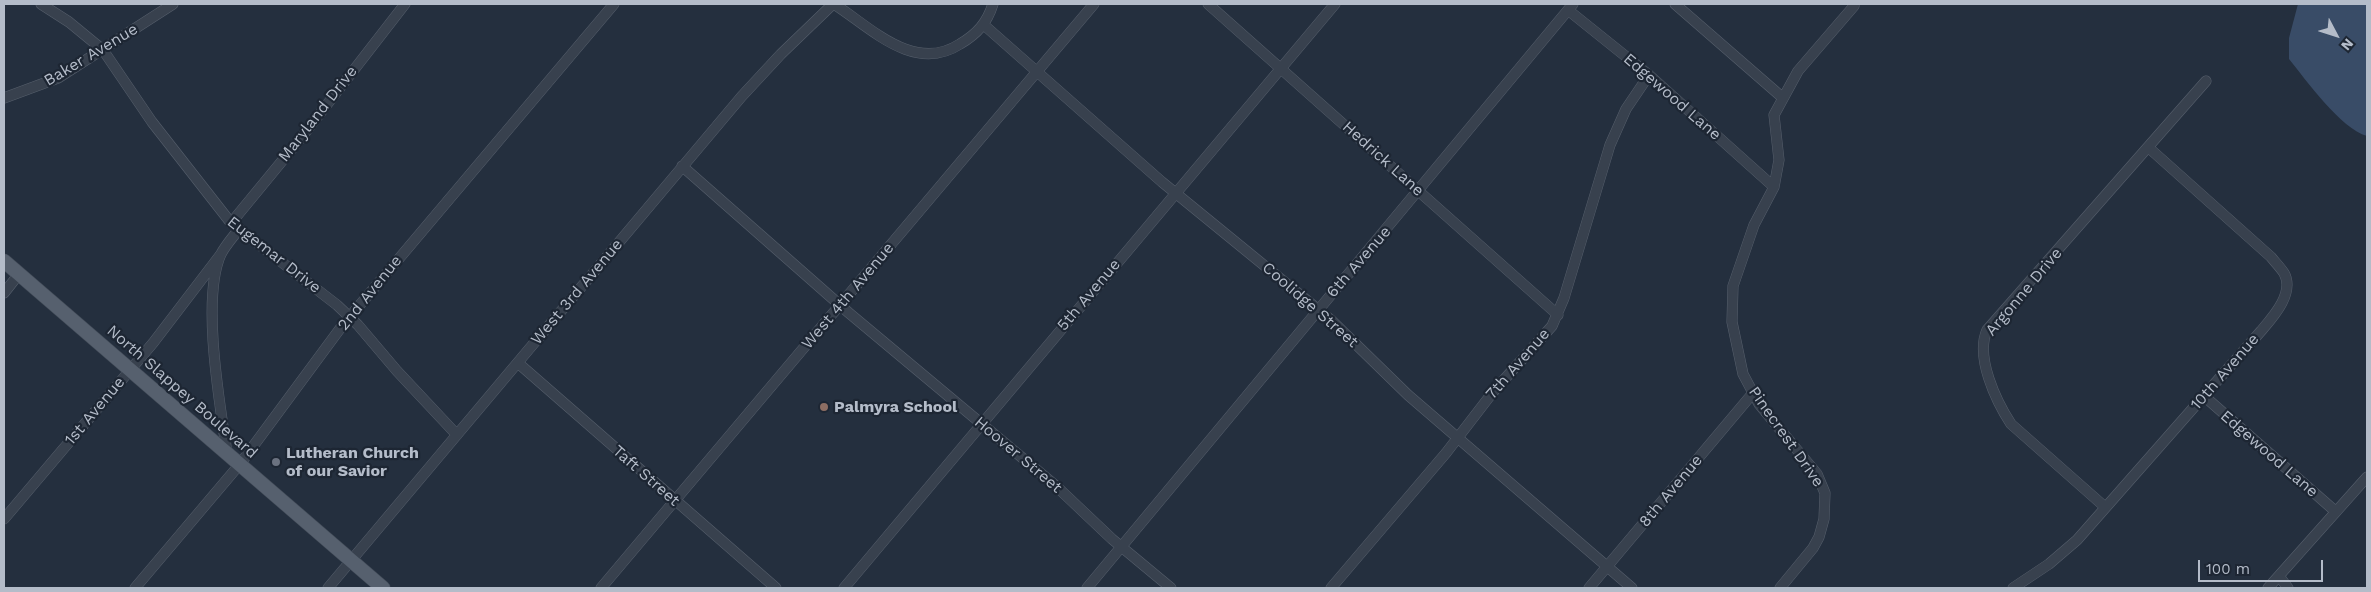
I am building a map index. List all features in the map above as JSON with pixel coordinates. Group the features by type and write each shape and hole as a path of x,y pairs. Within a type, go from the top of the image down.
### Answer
{"main road":[{"name":"North Slappey Boulevard","path":"4,261 383,588"}],"street":[{"name":"Eugemar Drive","path":"41,4 69,22 103,50 152,122 235,226 350,317 397,371 458,434"},
{"name":"Baker Avenue","path":"4,98 58,78 173,4"},
{"name":"Maryland Drive","path":"227,453 213,340 214,280 221,254 235,226 405,4"},
{"name":"2nd Avenue","path":"135,588 240,464 350,317 614,4"},
{"path":"833,4 891,43 911,51 925,53 937,53 956,47 973,36 984,25 994,4"},
{"name":"West 3rd Avenue","path":"328,588 682,166 781,54 833,4"},
{"name":"West 4th Avenue","path":"601,588 1094,4"},
{"name":"Hedrick Lane","path":"1208,4 1558,314"},
{"name":"5th Avenue","path":"844,588 1279,68 1335,4"},
{"path":"1675,4 1783,98"},
{"name":"Pinecrest Drive","path":"1780,588 1813,548 1824,519 1825,493 1817,474 1770,420 1752,393 1743,374 1734,340 1731,304 1733,286 1754,225 1774,187 1779,160 1774,115 1798,71 1854,6 1853,4"},
{"name":"Edgewood Lane","path":"1570,7 1774,187"},
{"name":"6th Avenue","path":"1086,588 1318,309 1419,191 1570,7"},
{"name":"Coolidge Street","path":"984,25 1175,192 1318,309 1408,395 1458,436 1632,588"},
{"name":"7th Avenue","path":"1331,588 1493,392 1545,335 1558,314 1610,145 1626,109 1649,76"},
{"name":"Argonne Drive","path":"2105,507 2011,424 2004,414 1985,366 1982,347 1988,330 2206,81"},
{"name":"10th Avenue","path":"2013,588 2049,564 2070,546 2278,312 2286,290 2284,274 2271,257 2149,148"},
{"name":"Hoover Street","path":"682,166 841,306 982,424 1171,588"},
{"name":"1st Avenue","path":"4,519 130,370 221,254"},
{"path":"4,293 19,274"},
{"name":"Taft Street","path":"518,363 776,588"},
{"name":"8th Avenue","path":"1589,588 1752,393"},
{"name":"Edgewood Lane","path":"2204,396 2335,511"},
{"path":"2268,588 2367,477"},
{"path":"2279,576 2288,588"}],"water":[{"path":"2298,4 2367,4 2367,136 2357,132 2335,114 2289,59 2289,38"}],"place":[{"name":"Palmyra School","path":"824,407"},
{"name":"Lutheran Church of our Savior","path":"276,462"}]}
